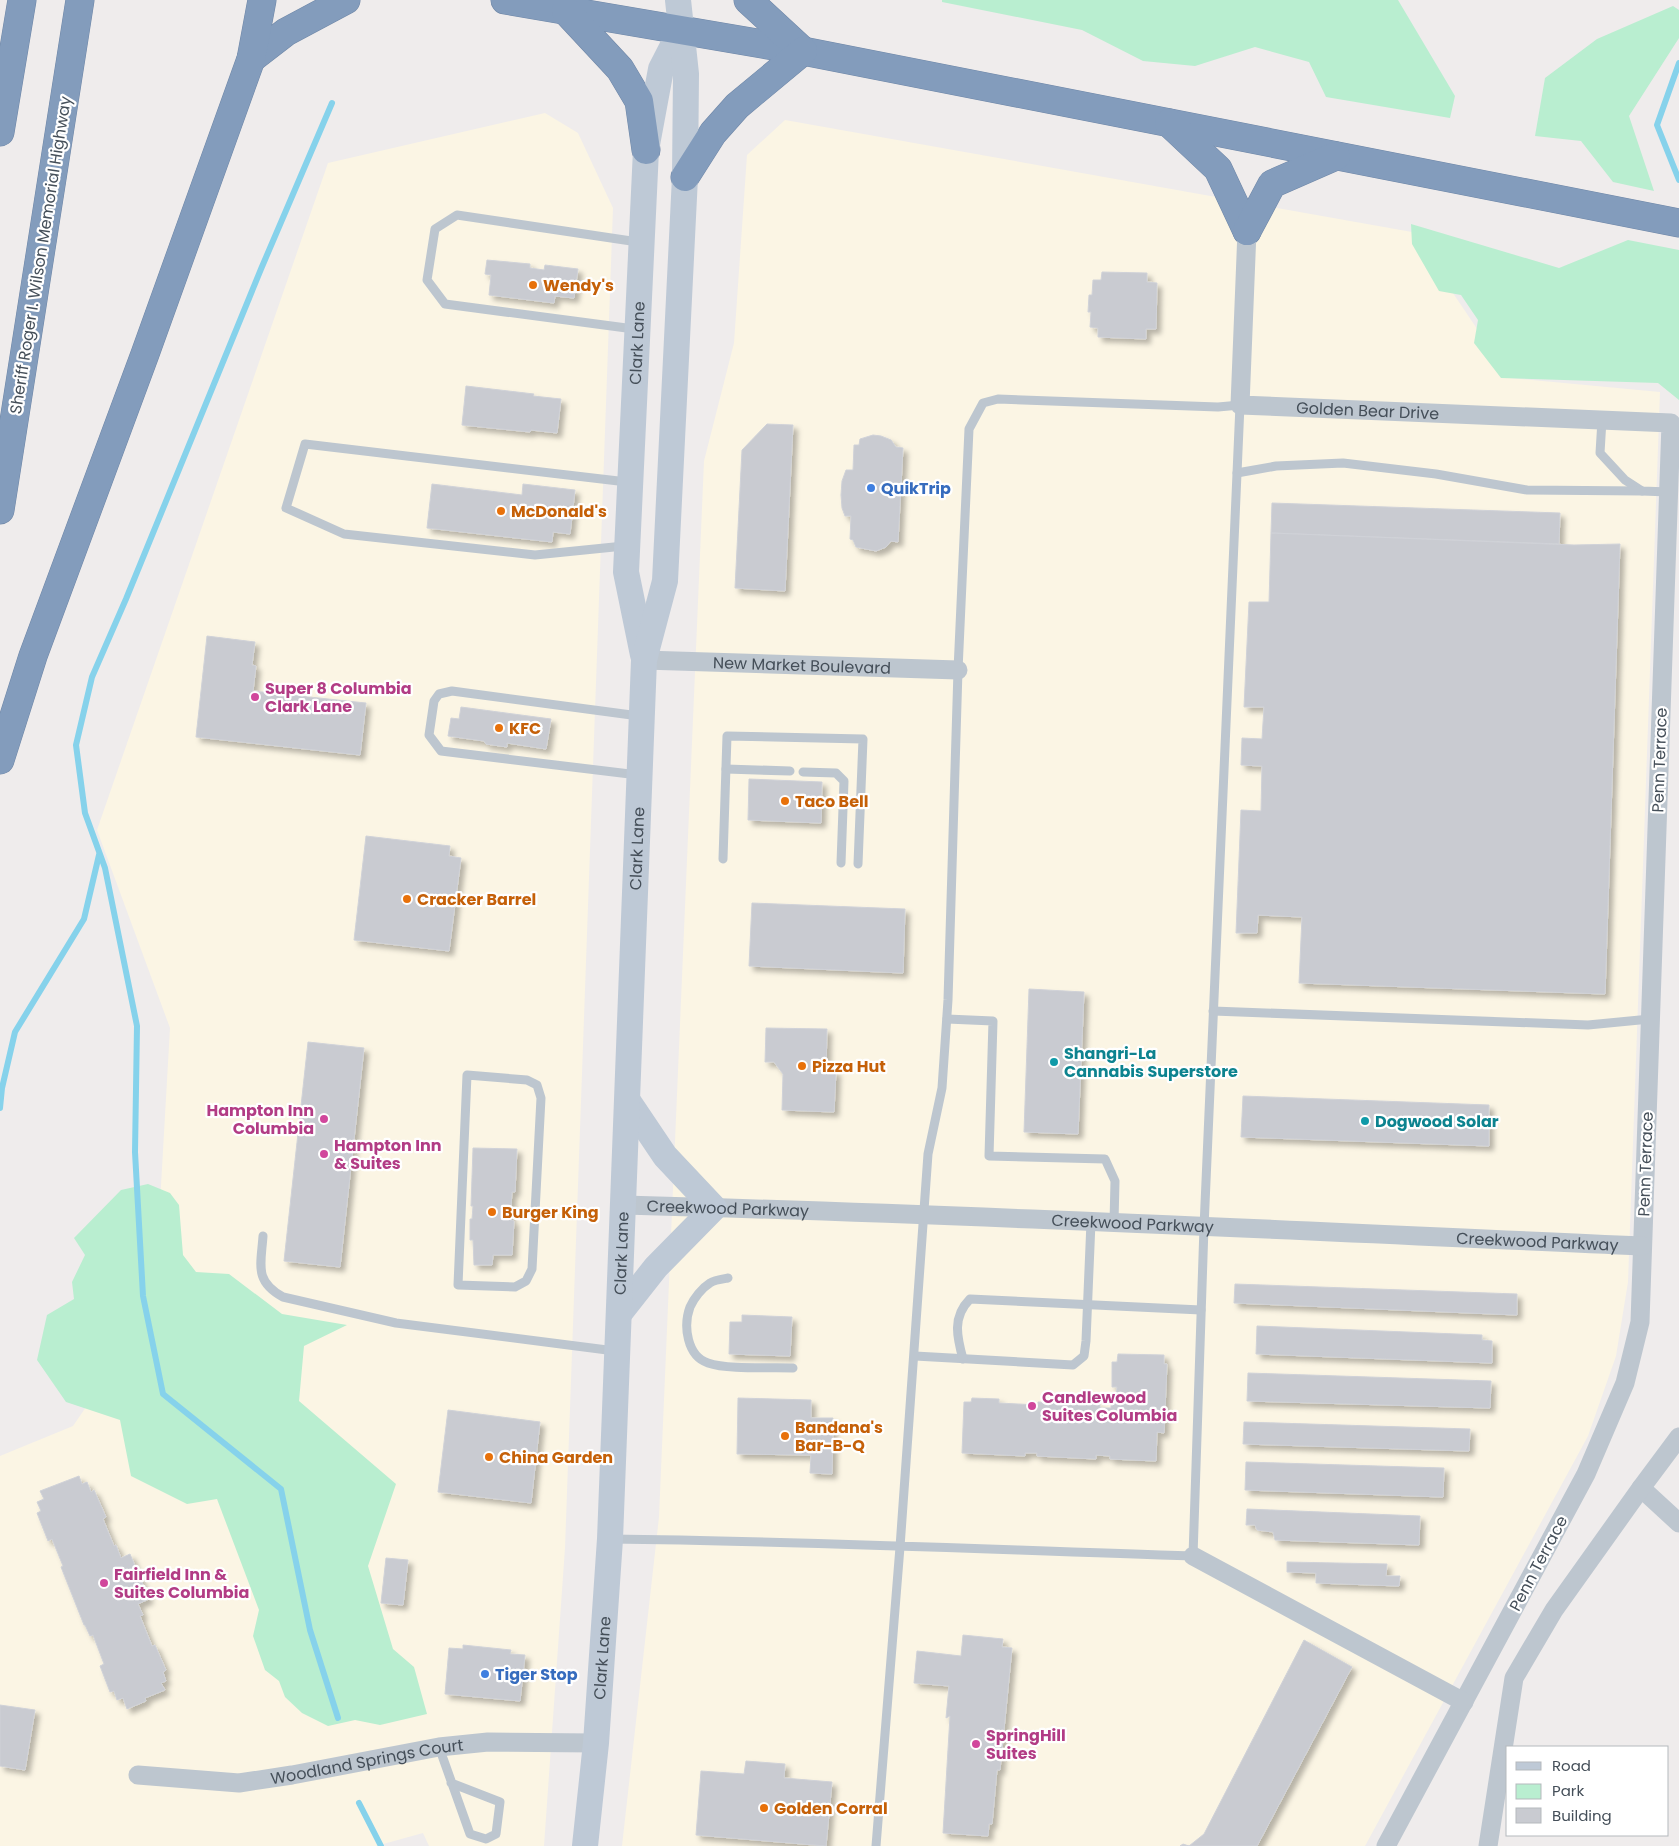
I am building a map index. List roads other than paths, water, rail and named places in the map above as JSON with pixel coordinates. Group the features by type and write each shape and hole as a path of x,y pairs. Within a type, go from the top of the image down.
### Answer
{"highway":[{"path":"0,132 22,0"},
{"name":"Sheriff Roger I. Wilson Memorial Highway","path":"0,510 80,0"},
{"path":"0,760 33,656 251,60 262,0"},
{"path":"251,60 286,32 346,0"},
{"path":"505,0 572,5 681,30 803,51 1679,223"},
{"path":"748,0 803,51"},
{"path":"572,5 620,69 639,101 646,150"},
{"path":"685,177 713,133 736,106 803,51"},
{"path":"1169,122 1218,169 1247,231"},
{"path":"1247,231 1272,184 1336,156"}],"main road":[{"name":"Clark Lane","path":"586,1846 596,1744 610,1539 644,660 665,581 685,177 686,74 678,0"},
{"name":"Clark Lane","path":"644,660 626,572 646,150 661,69 681,30"},
{"path":"620,1314 656,1267 714,1208 665,1156 628,1101"}],"street":[{"path":"1240,405 1247,231"},
{"name":"Golden Bear Drive","path":"1240,405 1671,423"},
{"name":"Penn Terrace","path":"1386,1846 1586,1474 1625,1384 1640,1322 1671,423"},
{"name":"New Market Boulevard","path":"644,660 958,670"},
{"name":"Creekwood Parkway","path":"624,1205 867,1212 1642,1246"},
{"path":"1488,1846 1514,1678 1554,1610 1679,1438"},
{"path":"1641,1488 1679,1523"},
{"path":"1193,1556 1464,1702"},
{"name":"Woodland Springs Court","path":"138,1775 239,1783 292,1775 439,1747 488,1742 596,1744"}],"lane":[{"path":"637,329 445,304 427,280 435,229 457,215 641,242"},
{"path":"610,1539 705,1540 900,1547 1193,1556 1204,1227 1240,405 998,400 984,403 969,429 958,670 947,1019 942,1088 928,1154 925,1216 900,1547 876,1846"},
{"path":"1602,420 1600,453 1625,480 1642,491"},
{"path":"627,546 534,555 344,534 286,508 304,444 630,483"},
{"path":"1237,473 1276,466 1344,463 1436,474 1527,490 1669,492"},
{"path":"640,776 441,751 429,735 434,701 439,694 452,691 642,717"},
{"path":"723,859 727,736 862,739 858,864"},
{"path":"726,768 790,771"},
{"path":"803,772 836,773 844,782 842,863"},
{"path":"1213,1011 1588,1025 1650,1019"},
{"path":"947,1019 993,1021 989,1156 1105,1159 1114,1181 1114,1222"},
{"path":"467,1075 527,1080 537,1085 541,1098 535,1202 532,1269 526,1281 515,1287 458,1285 467,1075"},
{"path":"914,1356 1073,1365 1084,1356 1086,1341 1091,1222"},
{"path":"263,1236 261,1270 264,1282 272,1291 283,1297 396,1323 618,1351"},
{"path":"728,1278 710,1282 699,1293 690,1307 688,1324 689,1345 698,1358 708,1363 727,1366 793,1368"},
{"path":"963,1358 958,1340 957,1324 962,1307 970,1299 1201,1310"},
{"path":"439,1747 451,1783 470,1834 486,1839 496,1834 500,1802 451,1783"}],"waterway":[{"path":"1679,63 1657,125 1679,180"},
{"path":"332,103 92,677 76,745 85,813 105,868 137,1026 135,1152 143,1296 163,1394 281,1489 310,1630 338,1718"},
{"path":"0,1108 2,1088 15,1032 84,919 99,855"},
{"path":"359,1803 381,1846"}],"place":[{"name":"Wendy's","path":"533,285"},
{"name":"QuikTrip","path":"871,488"},
{"name":"McDonald's","path":"501,511"},
{"name":"Super 8 Columbia Clark Lane","path":"255,697"},
{"name":"KFC","path":"499,728"},
{"name":"Taco Bell","path":"785,801"},
{"name":"Cracker Barrel","path":"407,899"},
{"name":"Shangri-La Cannabis Superstore","path":"1054,1062"},
{"name":"Pizza Hut","path":"802,1066"},
{"name":"Hampton Inn Columbia","path":"324,1119"},
{"name":"Dogwood Solar","path":"1365,1121"},
{"name":"Hampton Inn & Suites","path":"324,1154"},
{"name":"Burger King","path":"492,1212"},
{"name":"Candlewood Suites Columbia","path":"1032,1406"},
{"name":"Bandana's Bar-B-Q","path":"785,1436"},
{"name":"China Garden","path":"489,1457"},
{"name":"Fairfield Inn & Suites Columbia","path":"104,1583"},
{"name":"Tiger Stop","path":"485,1674"},
{"name":"SpringHill Suites","path":"976,1744"},
{"name":"Golden Corral","path":"764,1808"}]}
